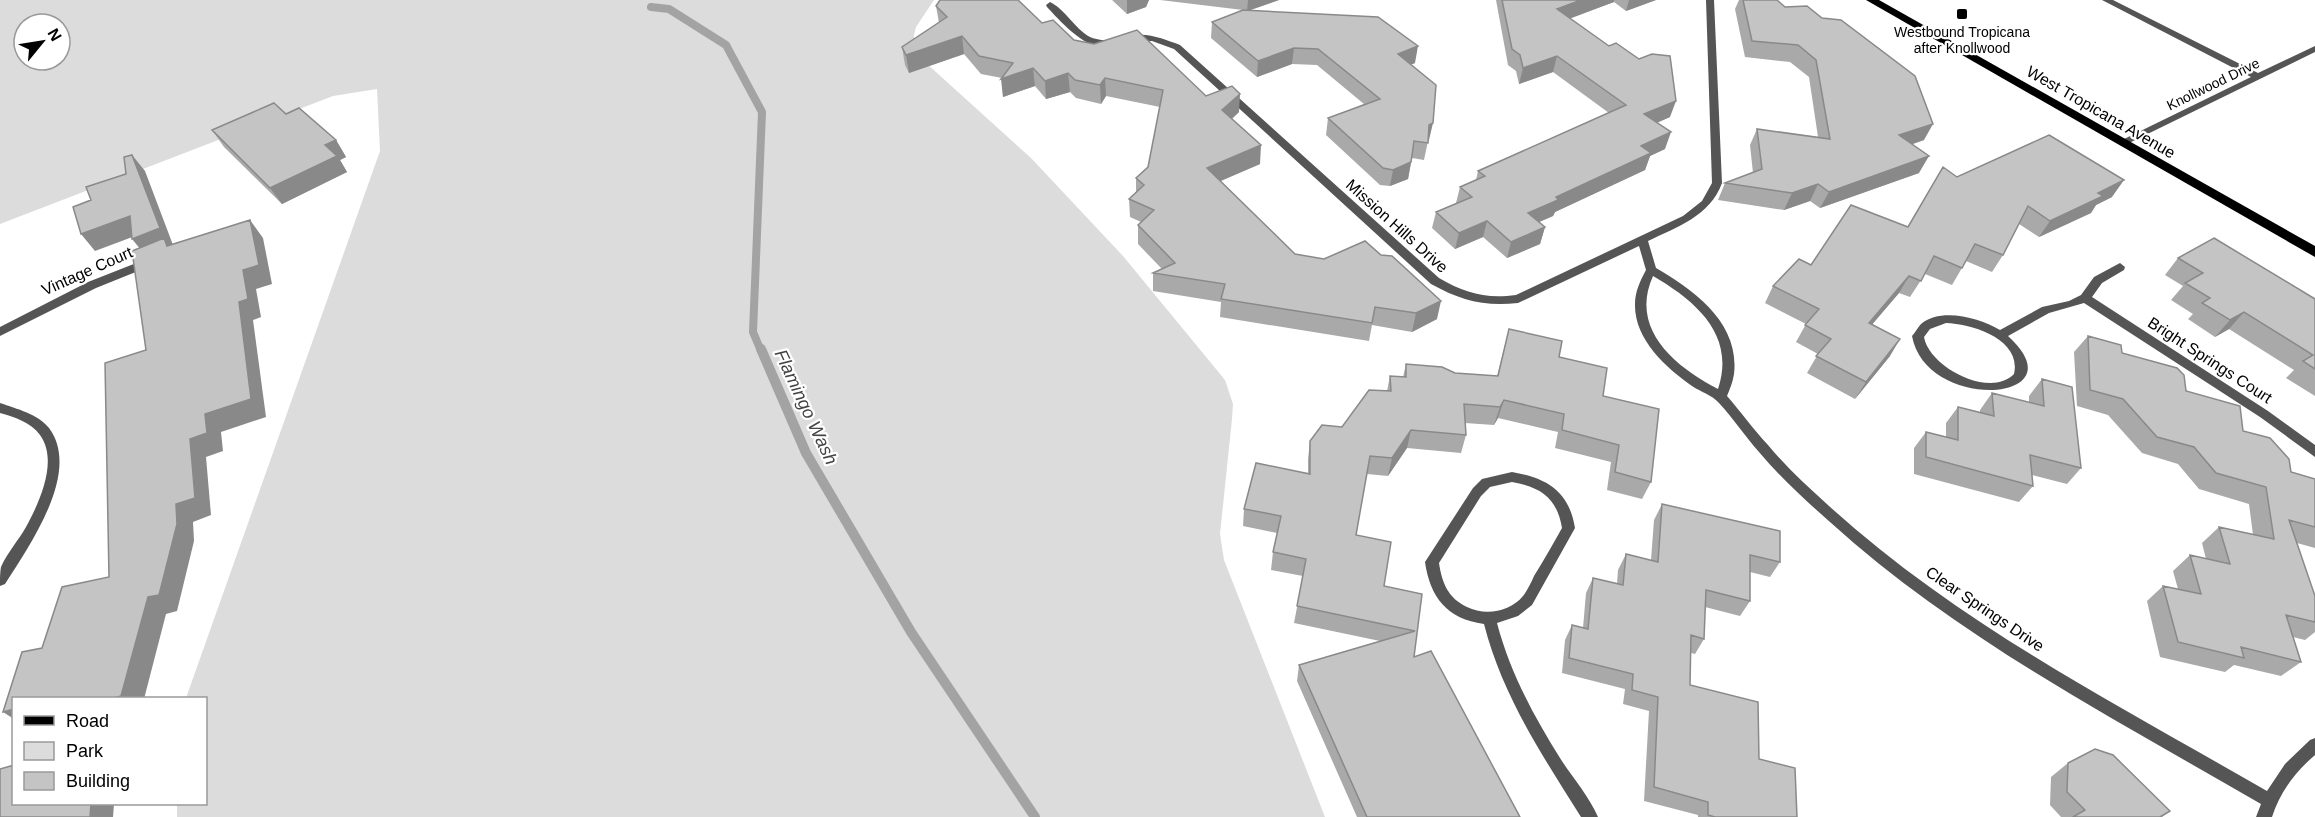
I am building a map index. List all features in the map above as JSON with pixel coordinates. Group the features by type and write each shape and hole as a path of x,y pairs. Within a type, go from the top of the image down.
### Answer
{"main road":[{"name":"West Tropicana Avenue","path":"1871,0 2315,252"}],"street":[{"name":"Mission Hills Drive","path":"1050,5 1080,35 1091,42 1109,44 1135,38 1154,38 1177,47 1435,281 1458,294 1486,301 1518,299 1697,212 1714,194 1717,183 1710,0"},
{"path":"2106,0 2258,77"},
{"name":"Knollwood Drive","path":"2122,143 2315,49"},
{"path":"1642,239 1651,270 1670,280 1694,298 1713,319 1722,334 1728,350 1730,366 1728,382 1721,397"},
{"name":"Vintage Court","path":"0,332 92,285 157,259"},
{"path":"2000,335 2046,310 2072,304 2085,298 2098,280 2120,267"},
{"name":"Clear Springs Drive","path":"1651,270 1643,283 1639,297 1640,314 1645,330 1666,359 1700,386 1721,397 1765,451 1803,490 1854,536 1939,602 2016,653 2269,800"},
{"name":"Bright Springs Court","path":"2085,298 2264,414 2315,452"},
{"path":"1945,319 1973,322 2000,335 2018,354 2022,364 2021,373 2016,380 1995,388 1966,384 1952,378 1928,361 1918,342 1925,326 1945,319"},
{"path":"0,408 34,422 46,433 53,447 55,462 45,498 29,531 0,580"},
{"path":"1512,477 1527,479 1554,493 1563,504 1568,516 1569,528 1527,601 1518,611 1505,617 1489,618 1474,616 1458,610 1445,600 1436,588 1432,575 1432,562 1477,492 1486,483 1512,477"},
{"path":"1489,618 1501,665 1513,692 1590,817"},
{"path":"2264,817 2269,800 2283,776 2315,745"}],"green space":[{"path":"0,0 934,0 916,27 914,35 914,42 926,63 1031,158 1123,256 1225,380 1233,404 1220,534 1224,560 1325,817 177,817 177,805 207,805 207,697 186,697 380,151 377,89 333,96 0,224"}],"building":[{"path":"940,0 1018,0 1042,23 1053,20 1074,40 1094,44 1137,30 1206,96 1232,86 1240,94 1222,110 1261,145 1207,168 1295,254 1324,259 1365,241 1381,255 1392,256 1441,301 1416,313 1375,307 1372,323 1221,299 1225,284 1153,273 1175,263 1138,225 1154,210 1129,199 1144,185 1136,178 1148,167 1163,90 1105,78 1100,85 1075,80 1068,73 1045,81 1033,68 1001,79 1013,63 979,56 962,36 906,55 902,47 947,17 936,6"},
{"path":"1502,0 1581,0 1557,9 1609,46 1616,43 1639,59 1652,54 1670,56 1676,101 1644,114 1671,132 1641,146 1651,153 1556,197 1558,200 1528,213 1545,227 1511,242 1487,221 1459,233 1436,212 1472,197 1460,187 1485,176 1478,171 1626,105 1557,56 1523,68 1520,55 1512,49"},
{"path":"1743,0 1777,0 1785,7 1807,6 1822,18 1841,20 1915,76 1933,124 1899,135 1929,156 1829,192 1818,184 1792,193 1725,183 1762,169 1757,129 1830,139 1816,60 1798,45 1752,41"},
{"path":"1243,10 1378,17 1418,46 1398,54 1436,85 1433,123 1429,125 1428,143 1414,141 1411,162 1393,170 1383,168 1328,118 1380,99 1318,49 1294,48 1258,61 1212,22"},
{"path":"274,103 286,114 299,108 336,140 325,145 337,156 270,188 212,130"},
{"path":"2049,135 2124,180 2098,193 2103,196 2050,221 2028,206 2003,255 1975,244 1962,268 1934,256 1921,281 1909,276 1869,323 1900,339 1866,382 1816,356 1831,339 1805,325 1819,309 1773,286 1799,259 1811,265 1851,205 1908,227 1943,167 1957,177"},
{"path":"132,155 160,228 132,239 130,216 81,234 73,207 91,200 86,187 126,174 124,157"},
{"path":"250,220 259,265 243,270 248,299 239,302 251,399 205,414 207,433 190,439 195,498 176,504 177,524 159,595 148,597 121,696 12,697 12,710 3,712 22,652 42,648 62,587 109,577 105,363 146,350 132,251 164,238 167,246"},
{"path":"2214,238 2315,299 2315,369 2303,361 2313,355 2244,312 2230,320 2202,303 2210,298 2185,283 2203,273 2178,258"},
{"path":"1509,329 1562,341 1559,357 1607,368 1603,396 1659,409 1651,482 1615,472 1619,445 1562,430 1564,414 1504,400 1500,407 1464,404 1466,435 1411,430 1392,458 1370,456 1356,535 1391,542 1384,586 1422,594 1414,657 1431,651 1520,817 1367,817 1299,665 1415,631 1297,606 1306,559 1273,552 1281,516 1244,509 1256,463 1310,474 1310,441 1322,425 1342,427 1369,390 1391,391 1390,376 1406,377 1406,364 1442,367 1455,373 1498,376"},
{"path":"2088,336 2121,345 2122,353 2177,368 2184,375 2186,391 2240,406 2243,431 2270,438 2289,459 2291,472 2315,479 2315,527 2289,520 2315,596 2315,622 2286,615 2301,662 2241,647 2244,658 2178,642 2163,586 2201,594 2190,555 2230,564 2219,527 2274,539 2266,487 2216,473 2194,447 2157,437 2123,399 2090,390"},
{"path":"2042,379 2072,387 2081,468 2030,455 2033,486 1926,457 1926,432 1958,440 1958,407 1994,416 1992,393 2044,406"},
{"path":"1662,504 1780,531 1780,562 1750,555 1750,601 1706,590 1704,639 1691,635 1690,685 1758,702 1759,759 1795,768 1797,817 1715,817 1708,815 1708,802 1654,787 1658,697 1632,690 1633,674 1569,658 1572,625 1588,629 1593,578 1623,585 1626,554 1658,562"},
{"path":"2095,749 2113,755 2170,811 2160,817 2073,817 2085,810 2067,792 2068,763"},
{"path":"12,766 12,805 91,805 90,817 0,817 0,769"}],"waterway":[{"name":"Flamingo Wash","path":"651,7 669,9 726,45 762,112 753,332 761,351"},
{"name":"Flamingo Wash","path":"761,349 806,453 911,632 1035,817"}],"place":[{"name":"Westbound Tropicana after Knollwood","path":"1962,14"}]}
